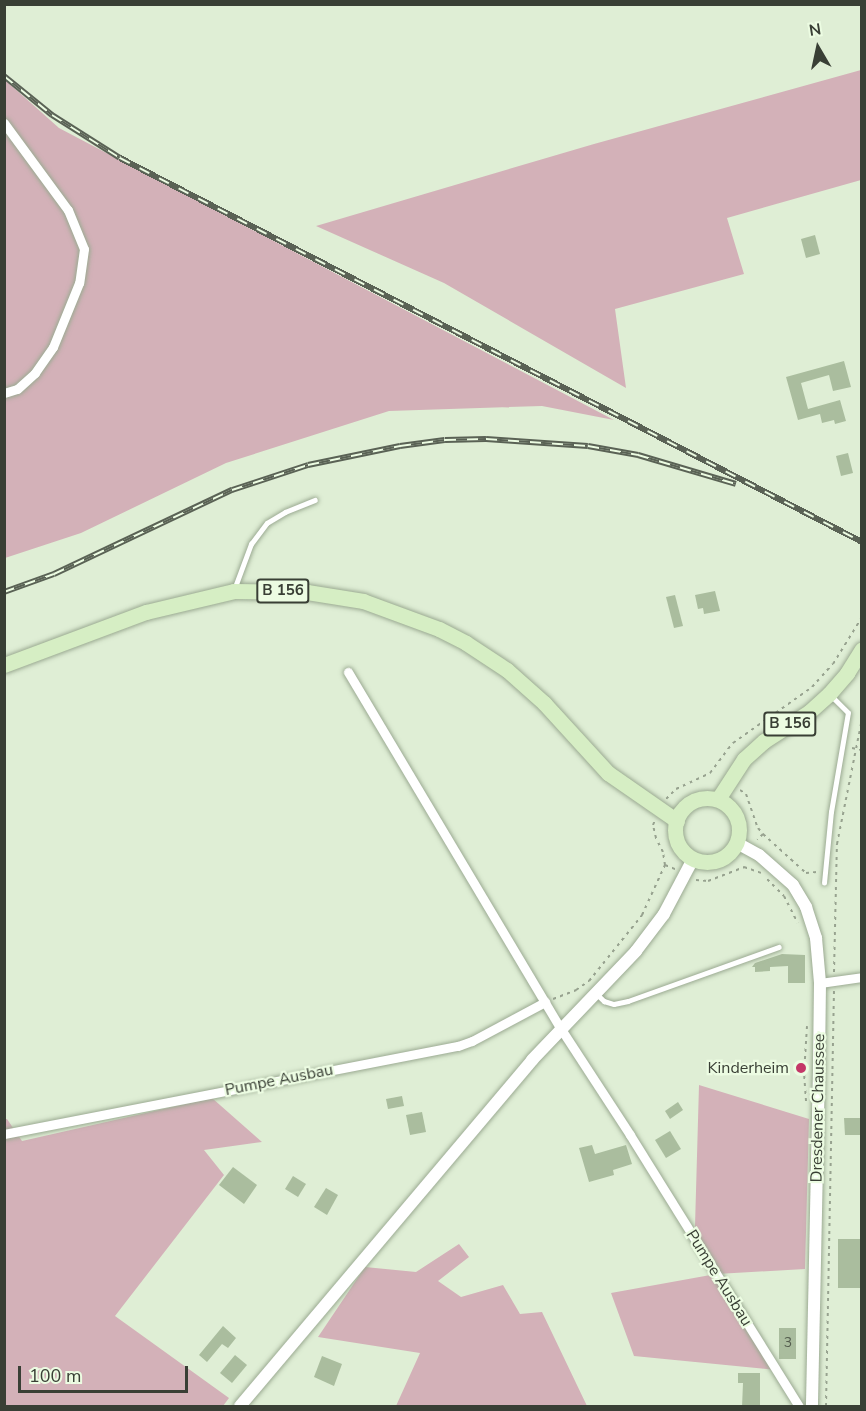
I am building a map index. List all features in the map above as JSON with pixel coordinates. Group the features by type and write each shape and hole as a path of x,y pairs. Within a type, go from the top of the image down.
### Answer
{"main road":[{"name":"B 156","path":"4,665 146,612 234,591 307,592 363,601 417,619 466,643 507,670 544,703 608,773 677,821"},
{"name":"B 156","path":"718,799 744,759 764,741 809,712 829,694 847,673 861,649"},
{"path":"718,799 737,818 739,832 737,843 726,857 714,862 693,859 683,852 677,841 677,821 688,806 697,800 718,799"}],"street":[{"path":"4,123 68,210 84,249 79,283 52,347 35,373 17,389 4,393"},
{"name":"Pumpe Ausbau","path":"348,672 561,1029 630,1135 799,1407"},
{"name":"Dresdener Chaussee","path":"737,843 751,850 793,885 806,907 816,938 820,983 812,1407"},
{"path":"240,1407 561,1029 597,994 650,933 693,859"},
{"path":"820,983 861,977"},
{"name":"Pumpe Ausbau","path":"4,1134 458,1046 472,1041 545,1002"}],"lane":[{"path":"234,591 251,544 267,524 285,512 315,501"},
{"path":"824,883 831,812 848,713 829,694"},
{"path":"597,994 604,1001 614,1004 628,1001 779,947"}],"path":[{"path":"837,871 806,873 758,828 746,794 710,774 720,758 754,726 812,687 833,664 861,617"},
{"path":"826,1407 838,833 861,719"},
{"path":"842,747 861,750"},
{"path":"744,867 751,850 763,834"},
{"path":"545,1002 576,990 589,981 620,946 642,915 665,865 702,882 744,867 762,874 784,896 801,929"},
{"path":"807,1108 804,1074 808,1020"}],"shaded area":[{"path":"861,70 861,180 727,218 744,274 615,309 626,388 444,283 316,226 594,144"},
{"path":"4,79 59,128 614,420 542,406 389,411 226,463 81,533 5,558"},
{"path":"699,1085 809,1119 805,1269 717,1274 776,1370 634,1356 611,1293 716,1274 695,1226"},
{"path":"212,1098 262,1142 204,1150 224,1175 115,1316 229,1398 223,1406 5,1406 5,1119 22,1141"},
{"path":"459,1244 469,1257 438,1281 461,1297 503,1285 520,1314 542,1312 587,1406 396,1406 420,1353 318,1337 365,1267 416,1272"}],"building":[{"path":"815,235 820,254 806,258 801,239"},
{"path":"844,361 851,387 833,391 829,375 801,383 808,409 840,400 846,421 835,424 834,420 822,423 820,414 798,420 786,377"},
{"path":"848,453 853,473 841,476 836,456"},
{"path":"715,591 720,611 704,614 703,608 698,609 695,595"},
{"path":"675,595 683,626 674,628 666,597"},
{"path":"782,954 805,955 805,983 788,983 788,966 770,967 770,971 755,972 755,967 752,967 755,963"},
{"path":"402,1096 404,1106 388,1109 386,1099"},
{"path":"678,1102 683,1110 670,1119 665,1111"},
{"path":"422,1112 426,1132 410,1135 406,1115"},
{"path":"844,1118 861,1118 861,1135 845,1135"},
{"path":"670,1131 681,1149 666,1158 655,1140"},
{"path":"592,1145 595,1154 626,1145 632,1164 613,1170 614,1175 589,1182 579,1148"},
{"path":"233,1167 257,1185 244,1204 219,1185"},
{"path":"293,1176 306,1184 298,1197 285,1189"},
{"path":"326,1188 338,1195 327,1215 314,1207"},
{"path":"838,1239 861,1239 860,1288 838,1288"},
{"path":"223,1326 236,1338 228,1348 222,1344 207,1362 199,1355"},
{"path":"779,1328 796,1328 796,1359 779,1359"},
{"path":"235,1355 247,1365 232,1383 220,1373"},
{"path":"322,1356 342,1364 334,1386 314,1377"},
{"path":"738,1373 760,1373 760,1407 742,1407 743,1383 738,1383"}],"railway":[{"path":"4,76 52,115 120,158 862,542"},
{"path":"4,592 54,574 232,490 308,465 400,446 445,440 486,439 588,446 638,455 736,484"}],"place":[{"name":"Kinderheim","path":"801,1068"}]}
